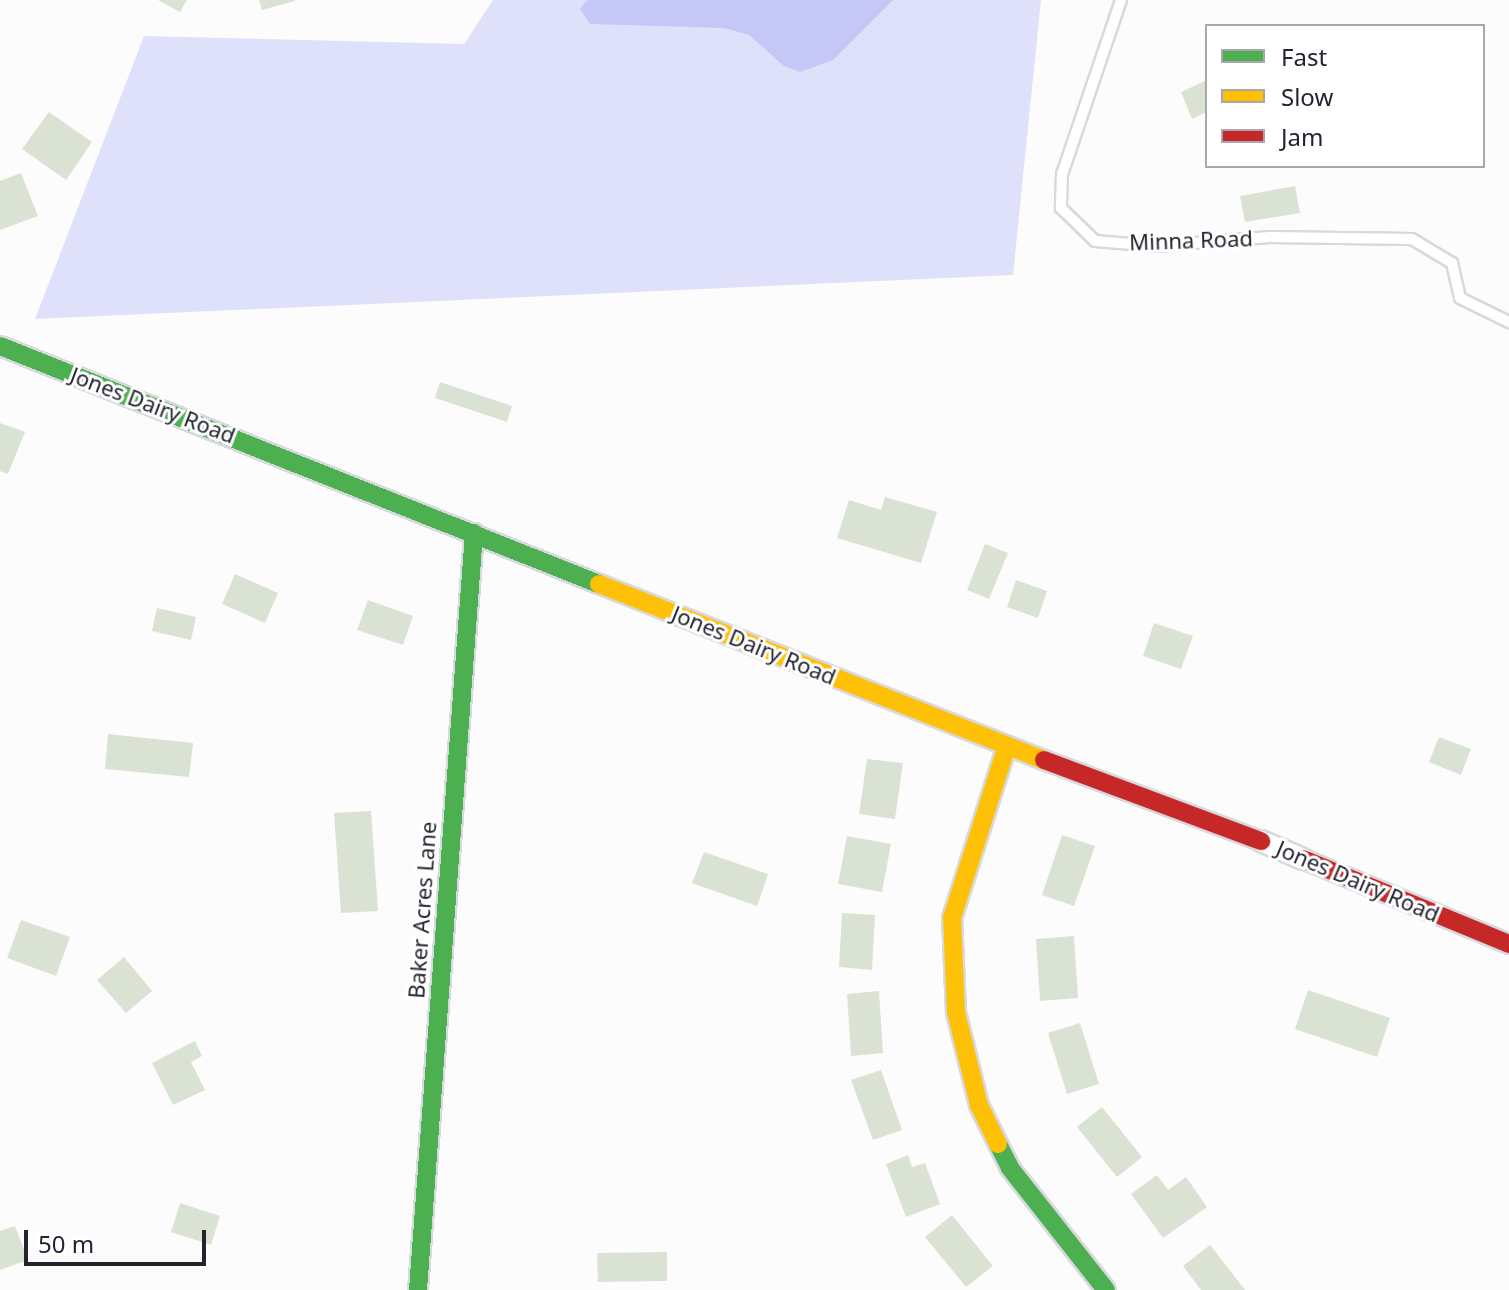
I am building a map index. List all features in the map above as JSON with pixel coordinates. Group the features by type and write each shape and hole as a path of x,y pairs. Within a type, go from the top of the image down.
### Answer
{"street":[{"name":"Jones Dairy Road","path":"0,346 1007,746 1261,841 1509,944"},
{"name":"Baker Acres Lane","path":"418,1290 474,533"},
{"path":"1007,746 952,918 956,1012 979,1105 1010,1168 1106,1290"}],"lane":[{"name":"Minna Road","path":"1121,0 1062,174 1061,208 1095,241 1157,246 1270,237 1412,239 1452,263 1460,298 1509,322"}],"shaded area":[{"path":"493,0 1041,0 1013,275 35,319 144,36 464,44"}],"water":[{"path":"587,0 893,0 833,60 800,72 784,66 749,35 724,28 590,24 580,9"}],"building":[{"path":"158,0 187,0 180,12"},
{"path":"259,0 295,0 295,1 262,10"},
{"path":"1205,81 1205,113 1192,119 1181,92"},
{"path":"49,112 92,142 66,180 22,149"},
{"path":"21,173 38,216 0,230 0,181"},
{"path":"1295,186 1300,213 1245,222 1240,196"},
{"path":"440,382 512,406 507,422 435,398"},
{"path":"0,423 25,432 8,474 0,471"},
{"path":"885,497 937,512 921,563 837,538 849,500 881,510"},
{"path":"985,544 1008,553 989,599 967,590"},
{"path":"235,574 278,593 265,623 222,604"},
{"path":"1016,580 1047,591 1038,618 1007,607"},
{"path":"368,600 413,616 403,645 357,630"},
{"path":"157,608 196,617 191,640 152,631"},
{"path":"1154,623 1193,636 1181,669 1143,656"},
{"path":"108,734 193,743 189,777 105,769"},
{"path":"1439,737 1471,749 1461,775 1429,762"},
{"path":"867,759 903,763 895,819 859,814"},
{"path":"371,811 378,911 341,913 334,813"},
{"path":"1062,835 1095,846 1074,906 1042,895"},
{"path":"847,836 891,844 882,892 838,884"},
{"path":"704,852 768,874 757,906 692,883"},
{"path":"842,913 875,915 872,970 839,967"},
{"path":"21,920 70,937 56,976 7,958"},
{"path":"1074,936 1078,998 1040,1001 1036,939"},
{"path":"124,957 152,991 126,1013 97,980"},
{"path":"1308,990 1390,1018 1377,1057 1295,1029"},
{"path":"879,991 883,1053 851,1056 847,994"},
{"path":"1080,1023 1099,1084 1067,1094 1048,1033"},
{"path":"195,1041 202,1056 191,1062 205,1090 173,1105 152,1063"},
{"path":"881,1070 902,1130 873,1140 851,1080"},
{"path":"1102,1107 1142,1157 1117,1177 1077,1127"},
{"path":"908,1155 912,1167 925,1163 940,1204 906,1217 886,1164"},
{"path":"1157,1175 1168,1190 1186,1177 1207,1207 1163,1238 1131,1194"},
{"path":"180,1203 220,1216 211,1245 171,1232"},
{"path":"952,1215 993,1266 966,1287 925,1237"},
{"path":"15,1226 28,1260 0,1270 0,1231"},
{"path":"1210,1245 1245,1290 1201,1290 1183,1266"},
{"path":"667,1252 667,1281 598,1282 597,1253"}],"traffic: fast":[{"path":"0,346 599,584"},
{"path":"418,1290 474,533"},
{"path":"998,1144 1010,1168 1106,1290"}],"traffic: slow":[{"path":"599,584 1044,760"},
{"path":"998,1144 979,1105 956,1012 952,918 1007,746"}],"traffic: jam":[{"path":"1044,760 1261,841"},
{"path":"1303,859 1509,944"}]}
